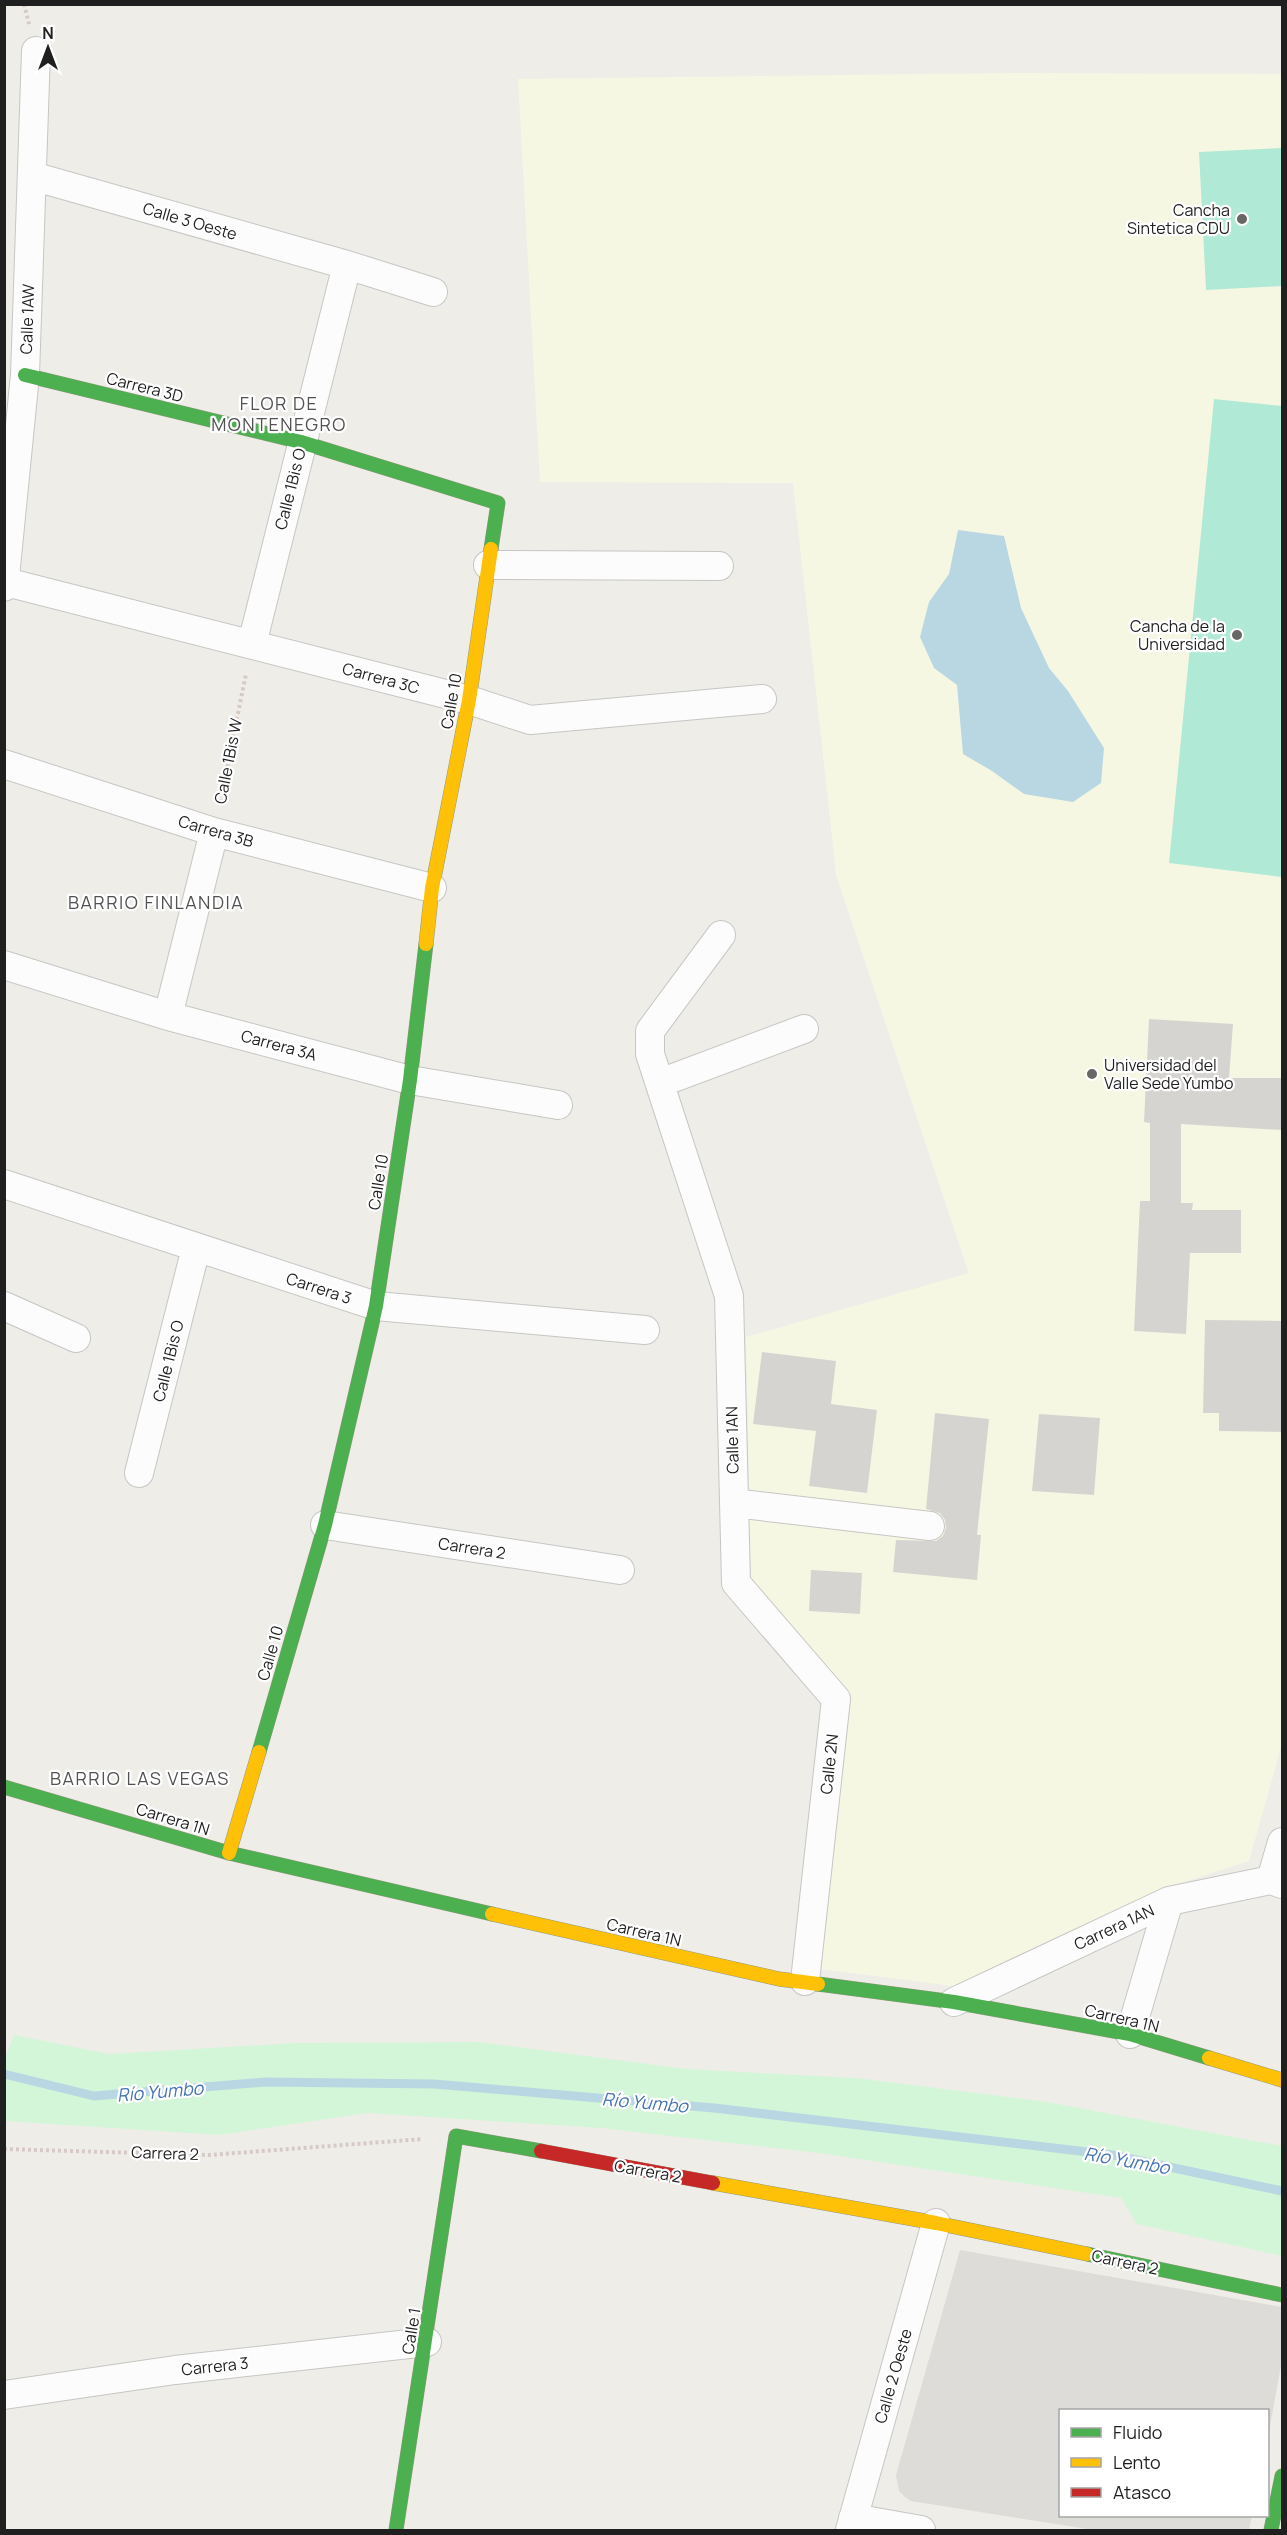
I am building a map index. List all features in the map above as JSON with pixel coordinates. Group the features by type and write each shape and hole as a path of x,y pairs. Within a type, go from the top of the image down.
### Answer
{"street":[{"name":"Calle 1AW","path":"5,585 26,375 36,51"},
{"name":"Calle 3 Oeste","path":"32,176 347,265 433,292"},
{"name":"Calle 1Bis O","path":"252,644 347,265"},
{"name":"Carrera 3D","path":"26,375 301,442 498,502"},
{"name":"Calle 10","path":"228,1853 325,1525 376,1306 410,1080 432,888 469,700 498,502"},
{"path":"488,565 719,566"},
{"name":"Carrera 3C","path":"5,585 252,644 469,700 530,720 762,699"},
{"name":"Carrera 3B","path":"4,764 214,832 432,888"},
{"path":"168,1016 214,832"},
{"name":"Calle 1AN","path":"721,935 650,1031 650,1054 729,1296 736,1582"},
{"name":"Carrera 3A","path":"4,965 168,1016 410,1080 558,1105"},
{"path":"660,1083 804,1029"},
{"name":"Carrera 3","path":"4,1185 376,1306 645,1330"},
{"name":"Calle 1Bis O","path":"139,1473 196,1248"},
{"path":"4,1306 76,1338"},
{"path":"734,1503 930,1526"},
{"name":"Carrera 2","path":"325,1525 620,1570"},
{"name":"Calle 2N","path":"736,1582 836,1699 805,1981"},
{"name":"Carrera 1N","path":"4,1787 228,1853 694,1960 779,1979 954,2002 1130,2034 1282,2080"},
{"path":"1277,1882 1282,1842"},
{"name":"Carrera 1AN","path":"954,2002 1169,1901 1277,1882"},
{"path":"1130,2034 1169,1901"},
{"name":"Carrera 2","path":"456,2136 936,2223 1282,2295"},
{"name":"Calle 1","path":"396,2530 427,2342 456,2136"},
{"name":"Calle 2 Oeste","path":"851,2524 936,2223"},
{"name":"Carrera 3","path":"4,2396 175,2370 427,2342"},
{"path":"1271,2530 1282,2476"},
{"path":"851,2524 921,2530"}],"path":[{"name":"Calle 1Bis W","path":"214,832 252,644"},
{"name":"Carrera 2","path":"4,2149 209,2155 456,2136"}],"shaded area":[{"name":"Universidad del Valle Sede Yumbo","path":"1009,73 1282,74 1282,1744 1249,1861 1165,1888 953,1986 820,1969 850,1700 751,1579 746,1337 969,1273 836,874 793,483 540,482 518,79"},
{"path":"960,2250 1282,2307 1282,2360 1269,2432 1269,2409 1059,2409 1059,2517 1252,2517 1249,2530 1094,2530 911,2501 899,2491 896,2475"}],"green space":[{"name":"Cancha Sintetica CDU","path":"1282,148 1282,286 1206,290 1199,152"},
{"name":"Cancha de la Universidad","path":"1214,399 1282,406 1282,877 1169,863"},
{"path":"14,2035 109,2054 296,2043 479,2042 686,2069 856,2078 1047,2102 1282,2146 1282,2256 1137,2224 1121,2198 826,2154 601,2128 368,2113 219,2135 5,2121 5,2058"}],"water":[{"path":"958,530 1004,536 1021,608 1049,668 1068,691 1104,748 1101,783 1073,802 1024,794 963,754 957,685 934,668 920,637 929,602 949,574"}],"building":[{"path":"1149,1019 1233,1024 1229,1078 1282,1078 1282,1130 1181,1124 1181,1203 1193,1203 1192,1210 1241,1210 1241,1253 1190,1253 1186,1334 1134,1331 1140,1201 1150,1201 1150,1123 1144,1122"},
{"path":"1205,1320 1282,1321 1282,1432 1219,1431 1219,1413 1203,1413"},
{"path":"762,1352 836,1361 831,1404 877,1410 867,1493 809,1486 816,1431 753,1424"},
{"path":"935,1413 989,1419 977,1535 981,1535 977,1580 893,1572 896,1540 936,1541 943,1536 946,1528 945,1520 940,1513 926,1509"},
{"path":"1039,1414 1100,1418 1094,1495 1032,1491"},
{"path":"811,1570 862,1573 860,1614 809,1611"}],"waterway":[{"name":"Río Yumbo","path":"4,2074 94,2096 266,2082 434,2084 714,2108 1113,2155 1282,2191"}],"traffic: fast":[{"path":"25,375 301,442 498,503 491,549"},
{"path":"259,1752 325,1525 376,1306 410,1080 426,944"},
{"path":"4,1787 229,1853 492,1914"},
{"path":"818,1984 954,2002 1130,2034 1209,2058"},
{"path":"396,2530 456,2136 541,2151"},
{"path":"1087,2254 1282,2295"},
{"path":"1271,2530 1282,2476"}],"traffic: slow":[{"path":"426,944 432,888 469,700 491,549"},
{"path":"229,1853 259,1752"},
{"path":"492,1914 779,1979 818,1984"},
{"path":"1209,2058 1282,2080"},
{"path":"713,2183 936,2223 1087,2254"}],"traffic: jam":[{"path":"541,2151 713,2183"}],"place":[{"name":"Cancha Sintetica CDU","path":"1242,219"},
{"name":"Cancha de la Universidad","path":"1237,635"},
{"name":"Universidad del Valle Sede Yumbo","path":"1092,1074"}],"district":[{"name":"FLOR DE MONTENEGRO","path":"279,413"},
{"name":"BARRIO FINLANDIA","path":"156,902"},
{"name":"BARRIO LAS VEGAS","path":"140,1778"}]}
